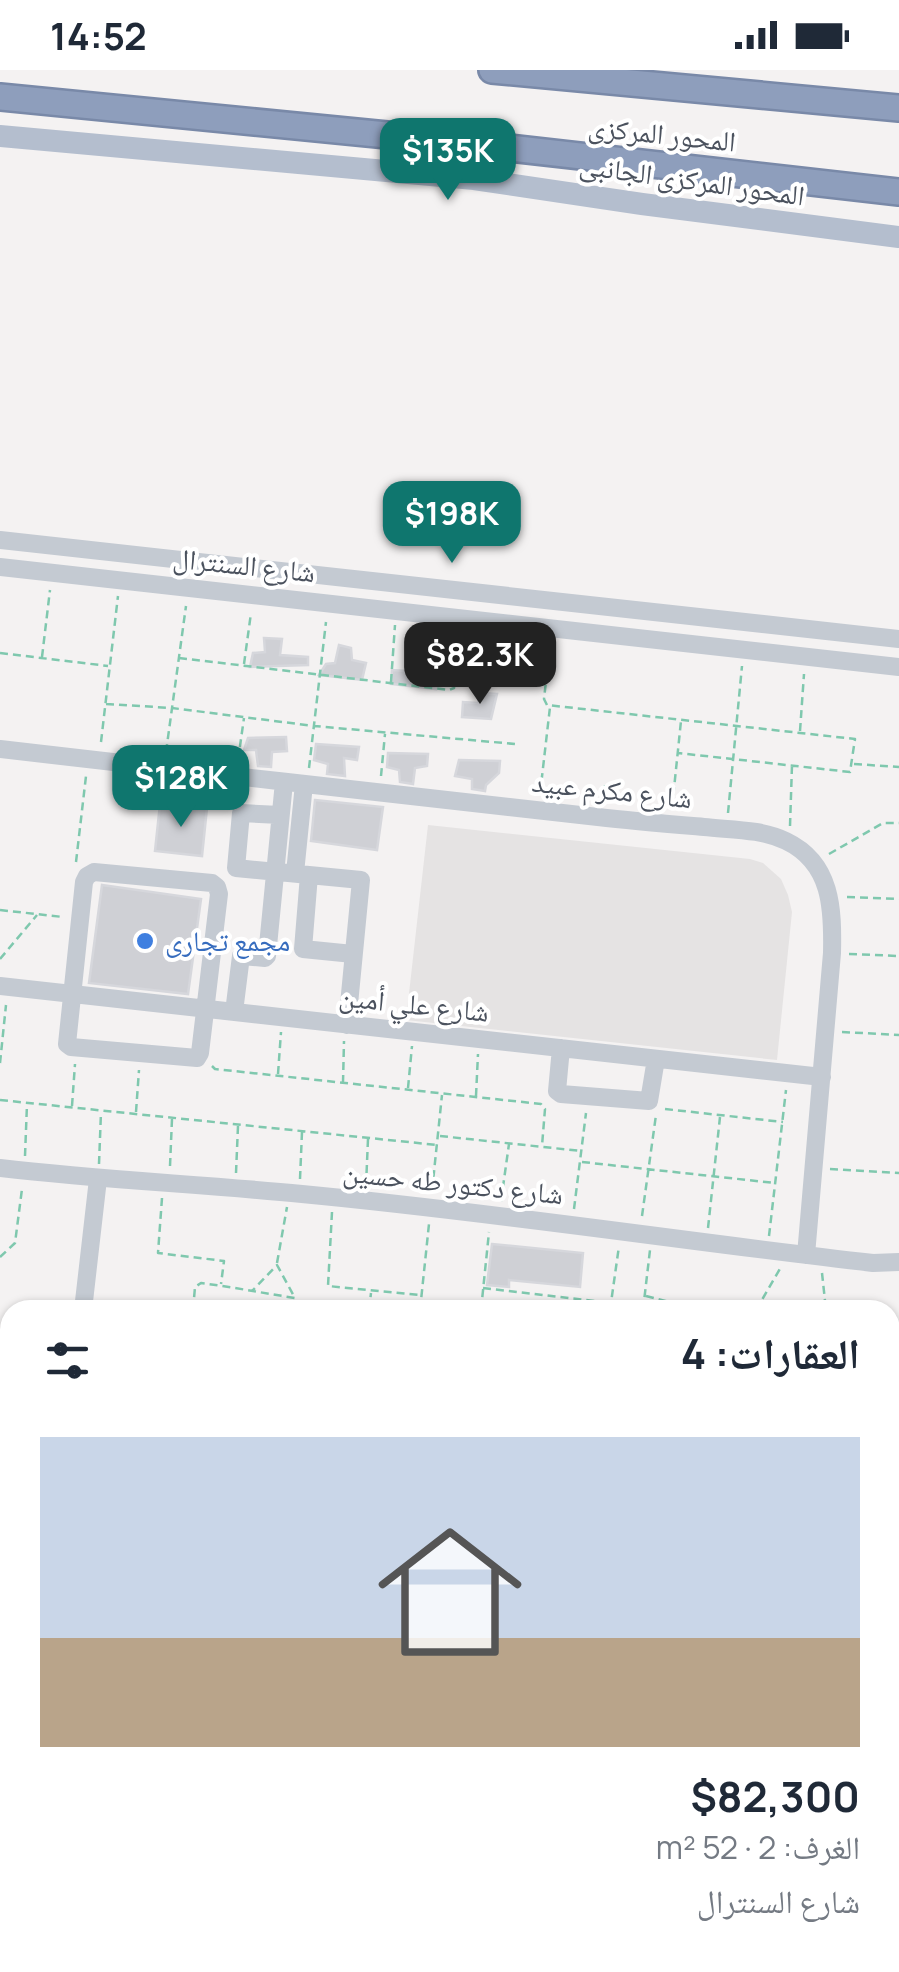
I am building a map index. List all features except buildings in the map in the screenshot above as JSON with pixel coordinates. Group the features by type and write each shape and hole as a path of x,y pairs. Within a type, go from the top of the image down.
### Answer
{"highway":[{"name":"المحور المركزى","path":"492,70 899,108"},
{"name":"المحور المركزى","path":"0,98 467,143 899,192"}],"main road":[{"name":"المحور المركزى الجانبى","path":"0,136 474,179 899,237"}],"street":[{"name":"شارع السنترال","path":"0,540 899,638"},
{"name":"شارع السنترال","path":"0,566 899,666"},
{"name":"شارع مكرم عبيد","path":"0,749 762,832 790,842 824,879 833,920 805,1255"},
{"path":"234,1012 241,956 266,956 284,782"},
{"path":"306,784 303,950 354,954"},
{"path":"280,814 241,813 236,868 361,880 346,1024"},
{"path":"94,872 212,884 217,888 206,1009 197,1058 68,1046 72,994 87,876 94,872"},
{"path":"270,924 304,926"},
{"name":"شارع علي أمين","path":"4,986 822,1078"},
{"path":"561,1048 557,1091 561,1094 649,1101 656,1059"},
{"name":"شارع دكتور طه حسين","path":"0,1168 294,1193 873,1263 899,1262"},
{"path":"85,1300 98,1179"}],"path":[{"path":"42,658 52,572"},
{"path":"99,760 120,580"},
{"path":"164,768 188,587"},
{"path":"244,666 254,594"},
{"path":"306,784 328,602"},
{"path":"391,684 396,610"},
{"path":"179,658 449,690 454,688 462,617"},
{"path":"553,627 544,699 547,705 855,738 850,772 678,753"},
{"path":"726,829 743,649"},
{"path":"0,653 110,666"},
{"path":"800,732 806,656"},
{"path":"106,704 515,744"},
{"path":"538,810 550,706"},
{"path":"236,776 244,718"},
{"path":"671,824 682,720"},
{"path":"379,792 386,732"},
{"path":"853,764 899,766"},
{"path":"790,842 792,766"},
{"path":"813,863 883,823 899,824"},
{"path":"830,897 899,899"},
{"path":"0,910 69,918"},
{"path":"0,960 38,914"},
{"path":"832,953 899,956"},
{"path":"0,1063 4,986"},
{"path":"278,1076 282,1017"},
{"path":"344,1082 346,1024"},
{"path":"826,1031 899,1035"},
{"path":"408,1090 414,1032"},
{"path":"476,1097 480,1039"},
{"path":"72,1107 76,1048"},
{"path":"136,1114 140,1054"},
{"path":"212,1064 215,1069 543,1104 542,1146"},
{"path":"767,1250 788,1074"},
{"path":"421,1300 442,1094"},
{"path":"0,1100 437,1145"},
{"path":"0,1257 16,1243 28,1102"},
{"path":"572,1224 588,1104"},
{"path":"613,1300 638,1232 656,1108 783,1122"},
{"path":"98,1179 101,1110"},
{"path":"706,1242 720,1115"},
{"path":"172,1117 158,1253 224,1261 221,1286"},
{"path":"235,1189 238,1124"},
{"path":"252,1291 277,1265 294,1193 302,1131"},
{"path":"438,1136 582,1151"},
{"path":"365,1201 368,1138"},
{"path":"482,1300 509,1143"},
{"path":"580,1162 775,1183"},
{"path":"814,1168 899,1173"},
{"path":"334,1198 327,1285 422,1295"},
{"path":"638,1232 644,1300"},
{"path":"765,1300 805,1255 822,1300"},
{"path":"194,1300 200,1282 295,1298 277,1265"},
{"path":"483,1288 586,1300"},
{"path":"371,1300 372,1291"},
{"path":"281,1300 282,1296"},
{"path":"551,1296 551,1300"},
{"path":"645,1296 661,1300"}],"shaded area":[{"path":"428,825 763,863 781,879 792,912 777,1060 406,1020"}],"place":[{"name":"مجمع تجارى","path":"145,941"}]}
